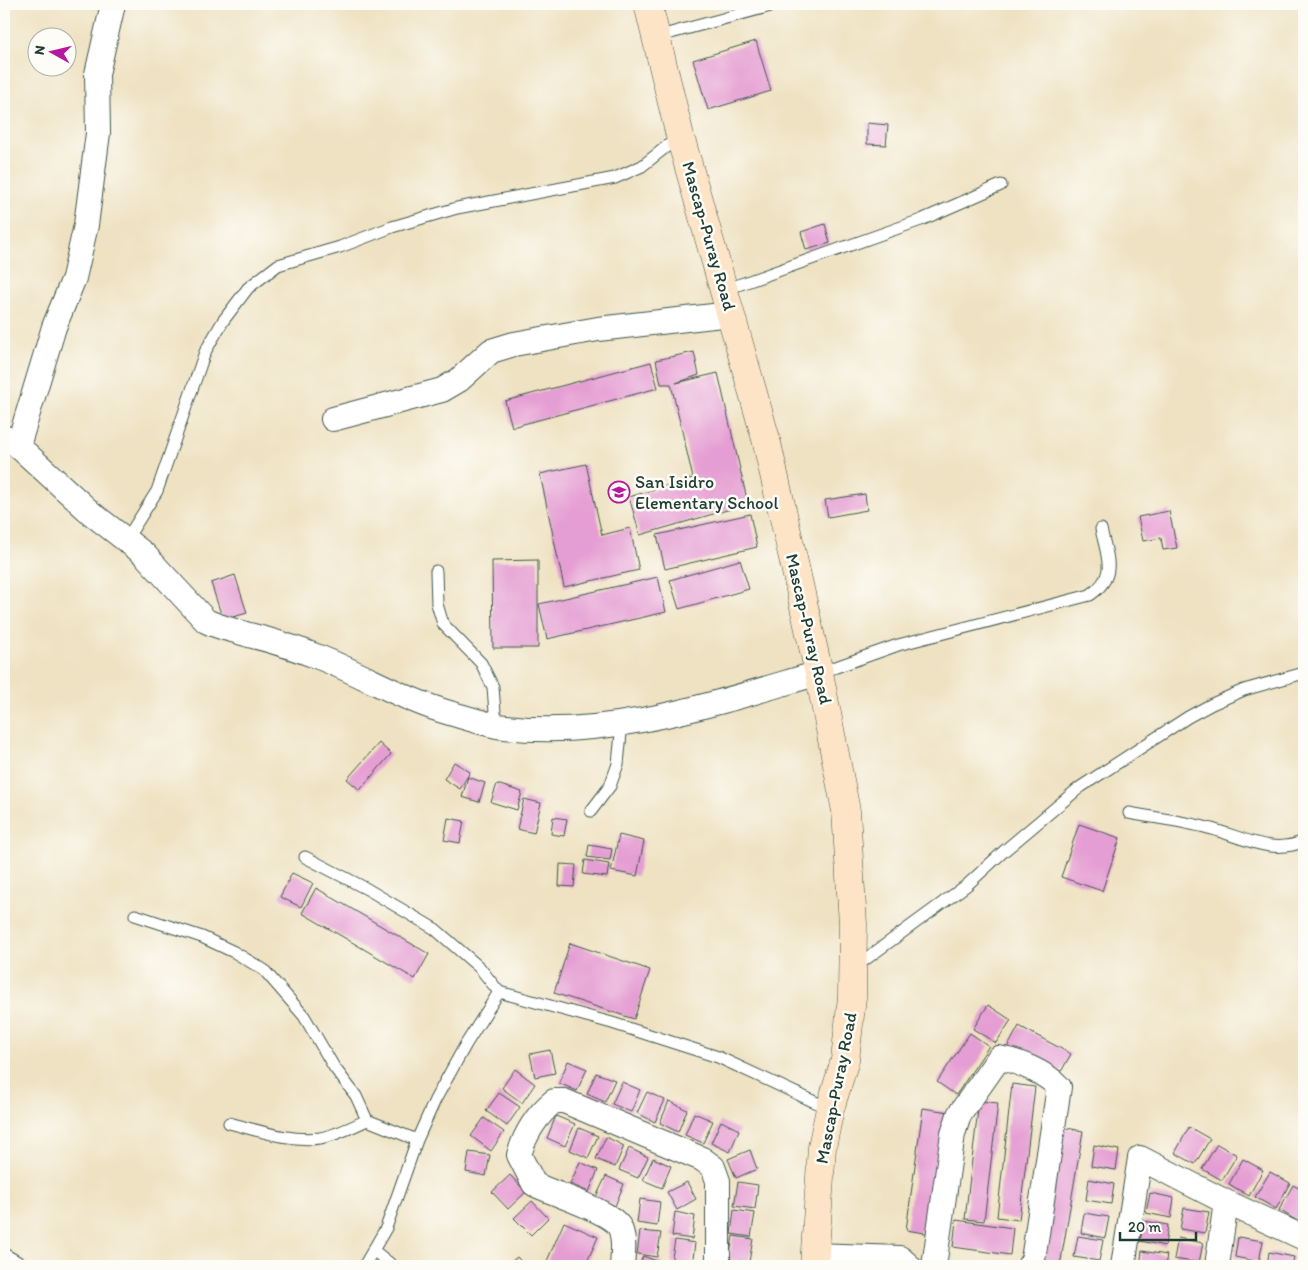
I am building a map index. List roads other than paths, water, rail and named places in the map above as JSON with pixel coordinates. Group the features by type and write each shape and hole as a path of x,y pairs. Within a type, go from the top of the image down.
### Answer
{"street":[{"path":"112,4 97,74 98,133 86,225 74,278 11,442 91,512 144,554 206,622 220,628 304,651 339,665 391,692 451,714 496,726 544,729 622,723 682,713 819,673"},
{"name":"Mascap-Puray Road","path":"648,4 680,136 766,440 819,673 846,811 851,863 854,968 850,1031 845,1060 830,1109 822,1147 814,1260"},
{"path":"333,419 442,390 459,380 491,351 514,344 728,302"},
{"path":"934,1266 953,1134 960,1115 999,1058 1045,1076 1056,1084 1059,1091 1033,1260 1029,1266"},
{"path":"1018,1266 1045,1076"},
{"path":"622,1266 623,1241 619,1226 606,1215 534,1184 520,1155 528,1133 542,1111 554,1101 564,1102 702,1159 713,1167 718,1181 718,1266"},
{"path":"1123,1266 1140,1158 1226,1202 1304,1238"},
{"path":"1217,1266 1226,1202"},
{"path":"814,1260 900,1258 908,1266"}],"lane":[{"path":"656,37 778,4"},
{"path":"126,540 157,491 205,352 223,321 248,288 278,265 340,247 392,227 456,208 615,178 642,166 680,136"},
{"path":"728,302 1000,185"},
{"path":"819,673 898,645 1090,595 1098,589 1107,577 1109,564 1100,529"},
{"path":"436,571 437,604 443,624 481,663 493,687 496,726"},
{"path":"854,968 967,886 1004,850 1079,788 1188,717 1212,704 1244,690 1304,673"},
{"path":"591,811 610,786 618,764 622,723"},
{"path":"1129,813 1210,828 1261,845 1294,846 1304,841"},
{"path":"305,857 367,889 435,929 480,968 500,992 612,1023 718,1057 830,1109"},
{"path":"135,916 202,937 234,952 264,970 304,1016 334,1068 356,1096 367,1120 417,1140"},
{"path":"364,1266 386,1228 417,1140 439,1092 466,1044 500,992"},
{"path":"229,1123 284,1136 319,1138 343,1131 367,1120"},
{"path":"373,1250 393,1266"},
{"path":"4,1254 25,1266"}],"place":[{"name":"San Isidro Elementary School","path":"619,492"}]}
